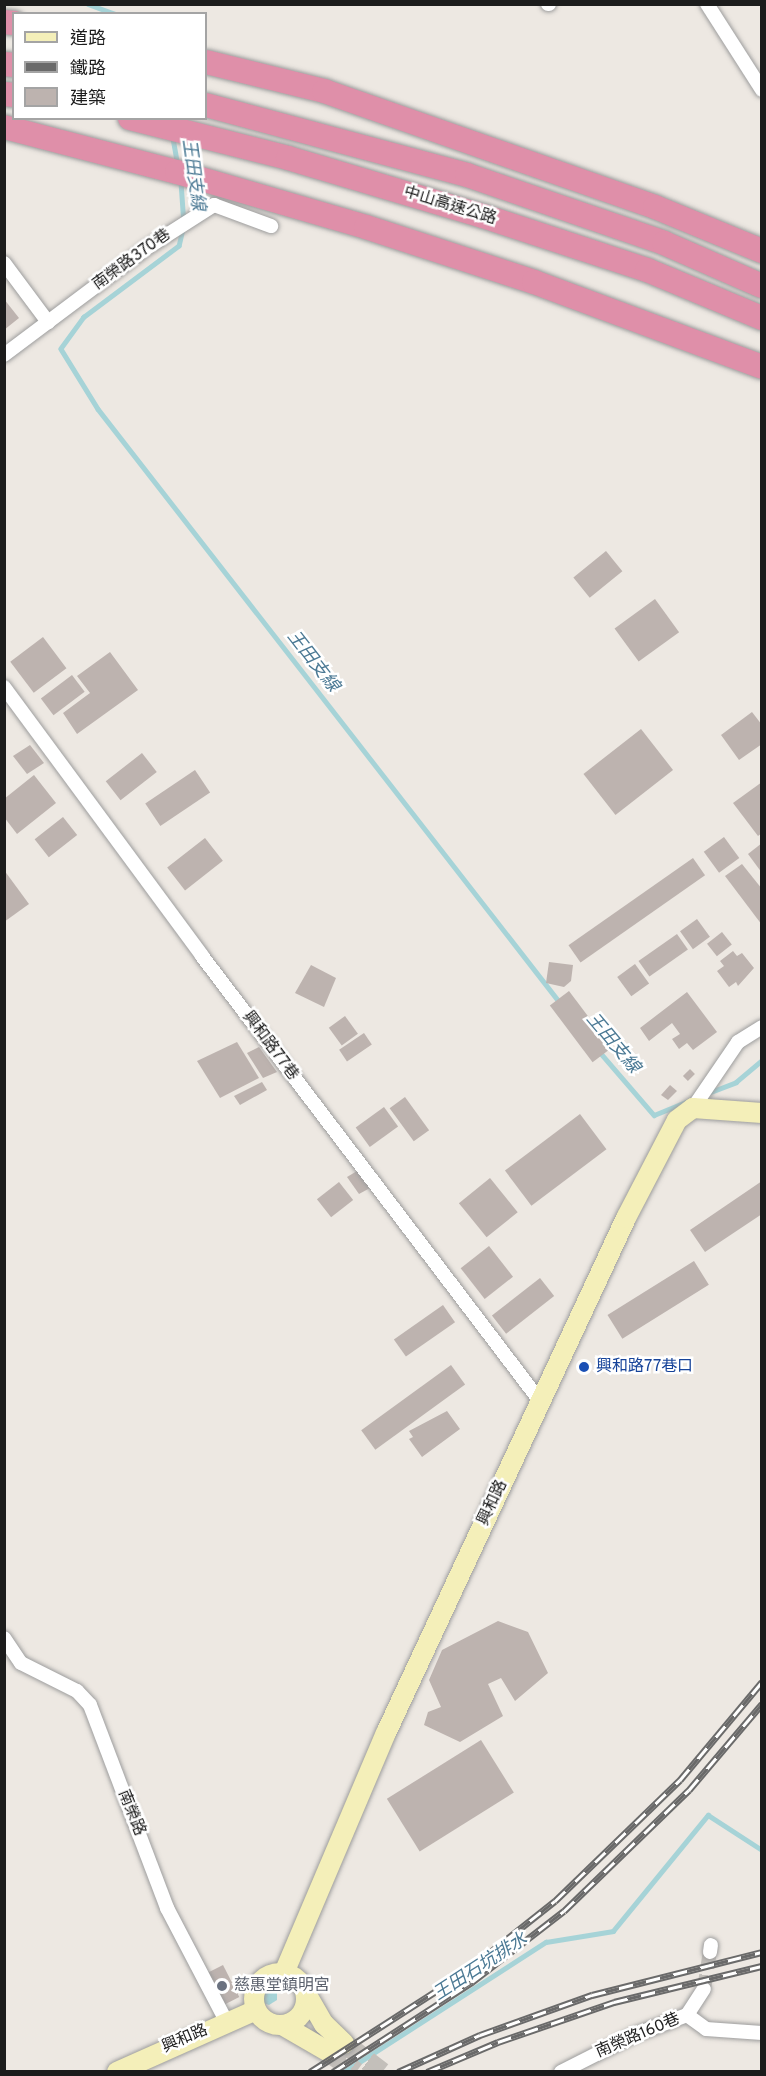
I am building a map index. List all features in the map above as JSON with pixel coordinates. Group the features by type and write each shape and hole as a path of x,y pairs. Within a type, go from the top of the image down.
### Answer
{"highway":[{"path":"207,62 324,91 655,207 762,251"},
{"name":"中山高速公路","path":"207,105 467,175 664,243 762,286"},
{"name":"中山高速公路","path":"138,120 288,158 483,216 647,270 762,318"},
{"path":"4,127 177,171 366,227 534,282 762,367"}],"street":[{"path":"707,4 762,90"},
{"name":"南榮路370巷","path":"4,355 145,249 214,206 271,226"},
{"path":"4,263 48,322"},
{"name":"興和路77巷","path":"4,687 202,956 540,1401"},
{"path":"762,1027 738,1042 694,1107 762,1113"},
{"name":"興和路","path":"284,1973 386,1733 540,1401 672,1130 685,1112 694,1107"},
{"name":"南榮路","path":"4,1638 21,1663 77,1692 90,1705 167,1908 226,2021"},
{"path":"284,1973 299,1981 307,1995 336,2047 284,2026 267,2023 256,2010 257,1987 268,1976 284,1973"},
{"name":"南榮路160巷","path":"561,2072 634,2035 687,2015 704,1989"},
{"path":"284,2026 299,2018 307,1995"},
{"name":"興和路","path":"117,2072 226,2021 256,2010"},
{"path":"687,2015 706,2029 762,2033"}],"water":[{"path":"270,1986 277,1987 277,2000 269,2005 258,2001 263,1990"}],"building":[{"path":"4,299 19,318 4,330"},
{"path":"606,551 622,571 590,598 573,577"},
{"path":"655,599 679,632 639,662 615,628"},
{"path":"43,637 66,668 34,693 10,662"},
{"path":"110,652 138,690 77,734 63,713 90,693 77,676"},
{"path":"72,675 85,692 53,715 41,698"},
{"path":"752,712 762,725 762,744 739,760 721,735"},
{"path":"641,729 673,770 615,815 583,774"},
{"path":"30,745 44,763 27,774 13,756"},
{"path":"142,753 157,772 121,800 106,781"},
{"path":"195,770 210,792 160,826 145,804"},
{"path":"34,775 56,803 17,834 4,817 4,799"},
{"path":"762,782 762,833 758,836 733,803"},
{"path":"63,817 77,835 49,857 35,839"},
{"path":"724,837 739,858 719,873 704,852"},
{"path":"205,838 223,861 185,890 167,868"},
{"path":"762,843 762,873 748,854"},
{"path":"693,858 705,875 581,962 568,945"},
{"path":"742,864 762,889 762,925 725,876"},
{"path":"4,870 29,904 4,922"},
{"path":"697,919 710,937 693,949 680,931"},
{"path":"722,932 732,945 717,956 707,944"},
{"path":"677,934 688,950 649,977 638,961"},
{"path":"733,951 737,956 742,953 754,968 738,986 736,982 729,987 717,971 724,966 720,961"},
{"path":"549,962 573,965 571,981 564,987 546,983"},
{"path":"635,964 649,983 631,996 617,977"},
{"path":"311,965 336,978 324,1007 295,993"},
{"path":"569,991 612,1048 593,1062 550,1005"},
{"path":"687,992 717,1032 693,1050 687,1043 679,1049 672,1039 680,1034 672,1023 649,1041 640,1028"},
{"path":"345,1016 358,1034 342,1046 329,1028"},
{"path":"364,1033 372,1045 347,1061 339,1050"},
{"path":"237,1042 259,1078 220,1098 197,1061"},
{"path":"259,1047 277,1072 263,1078 247,1053"},
{"path":"690,1069 695,1074 688,1081 683,1076"},
{"path":"262,1082 267,1090 240,1105 234,1096"},
{"path":"670,1085 677,1091 668,1100 661,1095"},
{"path":"405,1097 429,1130 414,1141 390,1108"},
{"path":"384,1107 398,1126 370,1147 356,1128"},
{"path":"580,1114 606,1149 531,1206 505,1171"},
{"path":"357,1171 370,1188 359,1194 347,1177"},
{"path":"490,1178 518,1212 487,1237 459,1203"},
{"path":"762,1181 762,1214 705,1252 690,1230"},
{"path":"339,1182 353,1200 331,1217 317,1199"},
{"path":"489,1246 513,1277 485,1299 461,1268"},
{"path":"694,1261 709,1285 622,1339 607,1315"},
{"path":"540,1278 554,1296 506,1334 492,1316"},
{"path":"443,1305 455,1322 406,1357 394,1339"},
{"path":"451,1365 465,1384 375,1450 361,1430"},
{"path":"447,1411 460,1429 422,1457 409,1439 413,1437 409,1431"},
{"path":"498,1621 528,1632 548,1673 515,1701 501,1678 488,1684 503,1716 460,1742 424,1725 428,1712 441,1707 429,1680 442,1650"},
{"path":"481,1740 514,1793 420,1851 387,1799"},
{"name":"慈惠堂鎮明宮","path":"223,1965 239,1997 221,2007 204,1975"}],"waterway":[{"name":"王田支線","path":"88,4 110,12"},
{"name":"王田支線","path":"173,138 178,165"},
{"name":"王田支線","path":"181,182 184,221"},
{"name":"王田支線","path":"183,229 179,246 84,317 61,349 98,409 561,1004"},
{"name":"王田支線","path":"598,1050 654,1115 687,1102"},
{"name":"王田支線","path":"708,1093 736,1082 762,1060"},
{"name":"王田石坑排水","path":"344,2072 546,1942 613,1931 708,1815 762,1850"}],"tunnel":[{"path":"704,1989 710,1952"},
{"path":"344,2043 382,2072"},
{"path":"327,2051 356,2072"}],"railway":[{"path":"310,2072 464,1973 555,1901 680,1780 762,1682"},
{"path":"333,2072 472,1982 564,1911 689,1790 762,1704"},
{"path":"398,2072 480,2035 592,1995 762,1952"},
{"path":"427,2072 498,2042 614,2002 762,1966"}],"place":[{"name":"興和路77巷口","path":"584,1367"},
{"name":"慈惠堂鎮明宮","path":"222,1986"}]}
